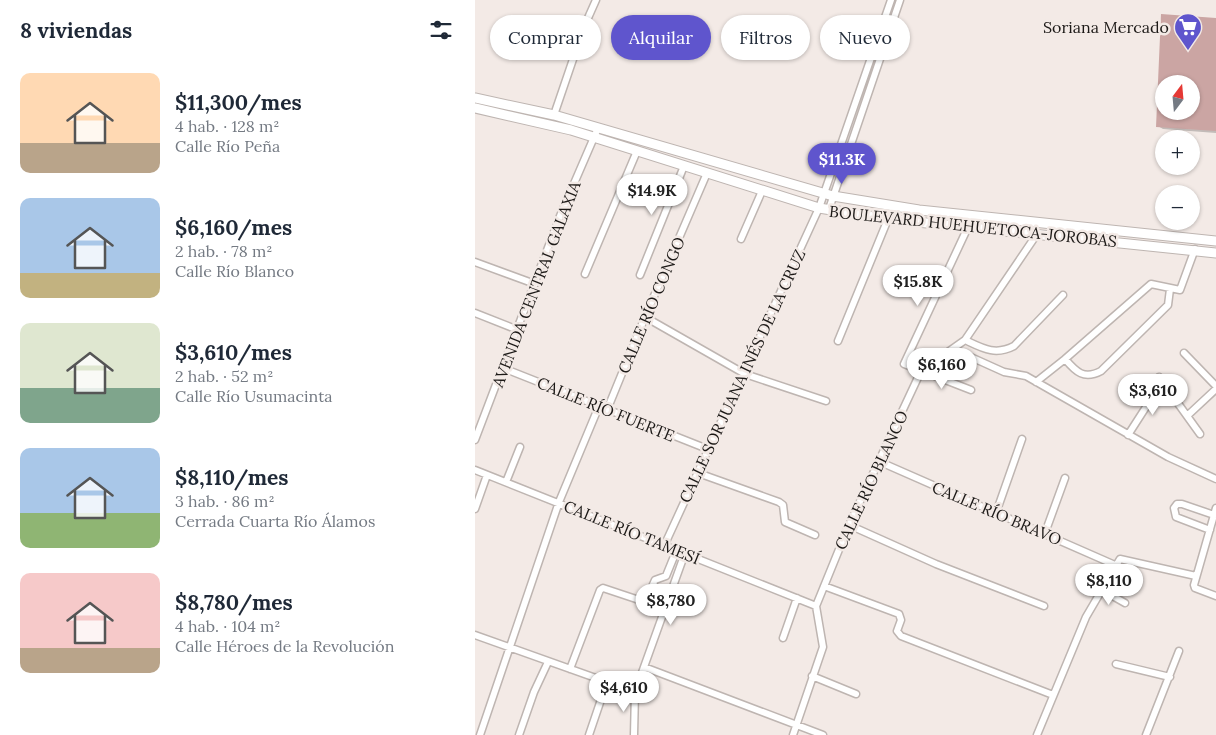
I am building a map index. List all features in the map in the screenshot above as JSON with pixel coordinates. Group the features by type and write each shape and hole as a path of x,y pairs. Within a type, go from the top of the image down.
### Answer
{"main road":[{"name":"BOULEVARD HUEHUETOCA-JOROBAS","path":"475,98 554,115 829,195 919,210 1216,241"},
{"name":"BOULEVARD HUEHUETOCA-JOROBAS","path":"475,108 571,130 819,208 888,219 1216,252"}],"street":[{"path":"554,115 584,27 596,0"},
{"path":"829,209 829,195 891,0"},
{"path":"829,195 900,0"},
{"name":"AVENIDA CENTRAL GALAXIA","path":"475,440 561,216 598,128"},
{"path":"585,274 637,151"},
{"path":"640,275 684,166"},
{"name":"CALLE RÍO CONGO","path":"607,410 707,173"},
{"path":"741,239 762,191"},
{"name":"CALLE SOR JUANA INÉS DE LA CRUZ","path":"665,544 745,374 819,208 829,195"},
{"path":"838,341 888,219"},
{"path":"968,227 904,364 971,390"},
{"name":"CALLE RÍO BLANCO","path":"816,606 849,525 921,371 965,340 1037,234"},
{"path":"1036,382 1151,284 1180,290 1184,285 1195,249"},
{"path":"475,262 535,284"},
{"path":"1065,359 1076,372 1086,376 1092,376 1101,370 1168,305 1170,288"},
{"path":"965,340 989,351 1004,351 1014,346 1063,294"},
{"path":"475,313 518,330"},
{"path":"645,317 745,374 826,401"},
{"path":"953,349 1004,372 1026,376 1128,435 1216,479"},
{"path":"1184,353 1216,387 1187,416"},
{"name":"CALLE RÍO FUERTE","path":"503,368 710,450"},
{"path":"1159,378 1200,434"},
{"path":"1128,435 1146,407 1167,388"},
{"path":"480,735 559,502 599,406"},
{"path":"996,513 1022,439"},
{"path":"506,482 521,447"},
{"name":"CALLE RÍO BRAVO","path":"878,461 1115,565"},
{"name":"CALLE RÍO TAMESÍ","path":"475,470 665,544 816,606"},
{"path":"698,473 779,502 783,505 785,522 815,535"},
{"path":"475,509 487,475"},
{"path":"1045,533 1065,478"},
{"path":"1213,527 1176,517 1173,508 1177,504 1182,504 1214,515"},
{"path":"1216,508 1213,527 1199,573 1196,576 1195,588 1216,596"},
{"path":"849,525 936,564 1044,606"},
{"path":"645,602 655,580 666,576 677,549"},
{"path":"634,735 635,692 685,553"},
{"path":"1037,735 1086,617 1120,559 1196,576"},
{"path":"824,586 899,614 901,620 897,631 901,636 1053,695"},
{"path":"570,669 600,590 608,588 666,609"},
{"path":"1102,590 1125,603"},
{"path":"783,638 797,598"},
{"path":"793,735 823,647 816,606"},
{"path":"475,635 635,692"},
{"path":"1146,735 1179,651"},
{"path":"519,735 534,692 548,662"},
{"path":"1116,664 1170,677"},
{"path":"644,667 823,735"},
{"path":"812,676 857,694"},
{"path":"589,735 607,682"}],"building":[{"name":"Soriana Mercado","path":"1161,14 1216,18 1216,131 1156,127 1156,120 1200,120 1200,75 1158,75"}],"place":[{"name":"Soriana Mercado","path":"1188,51"}]}
